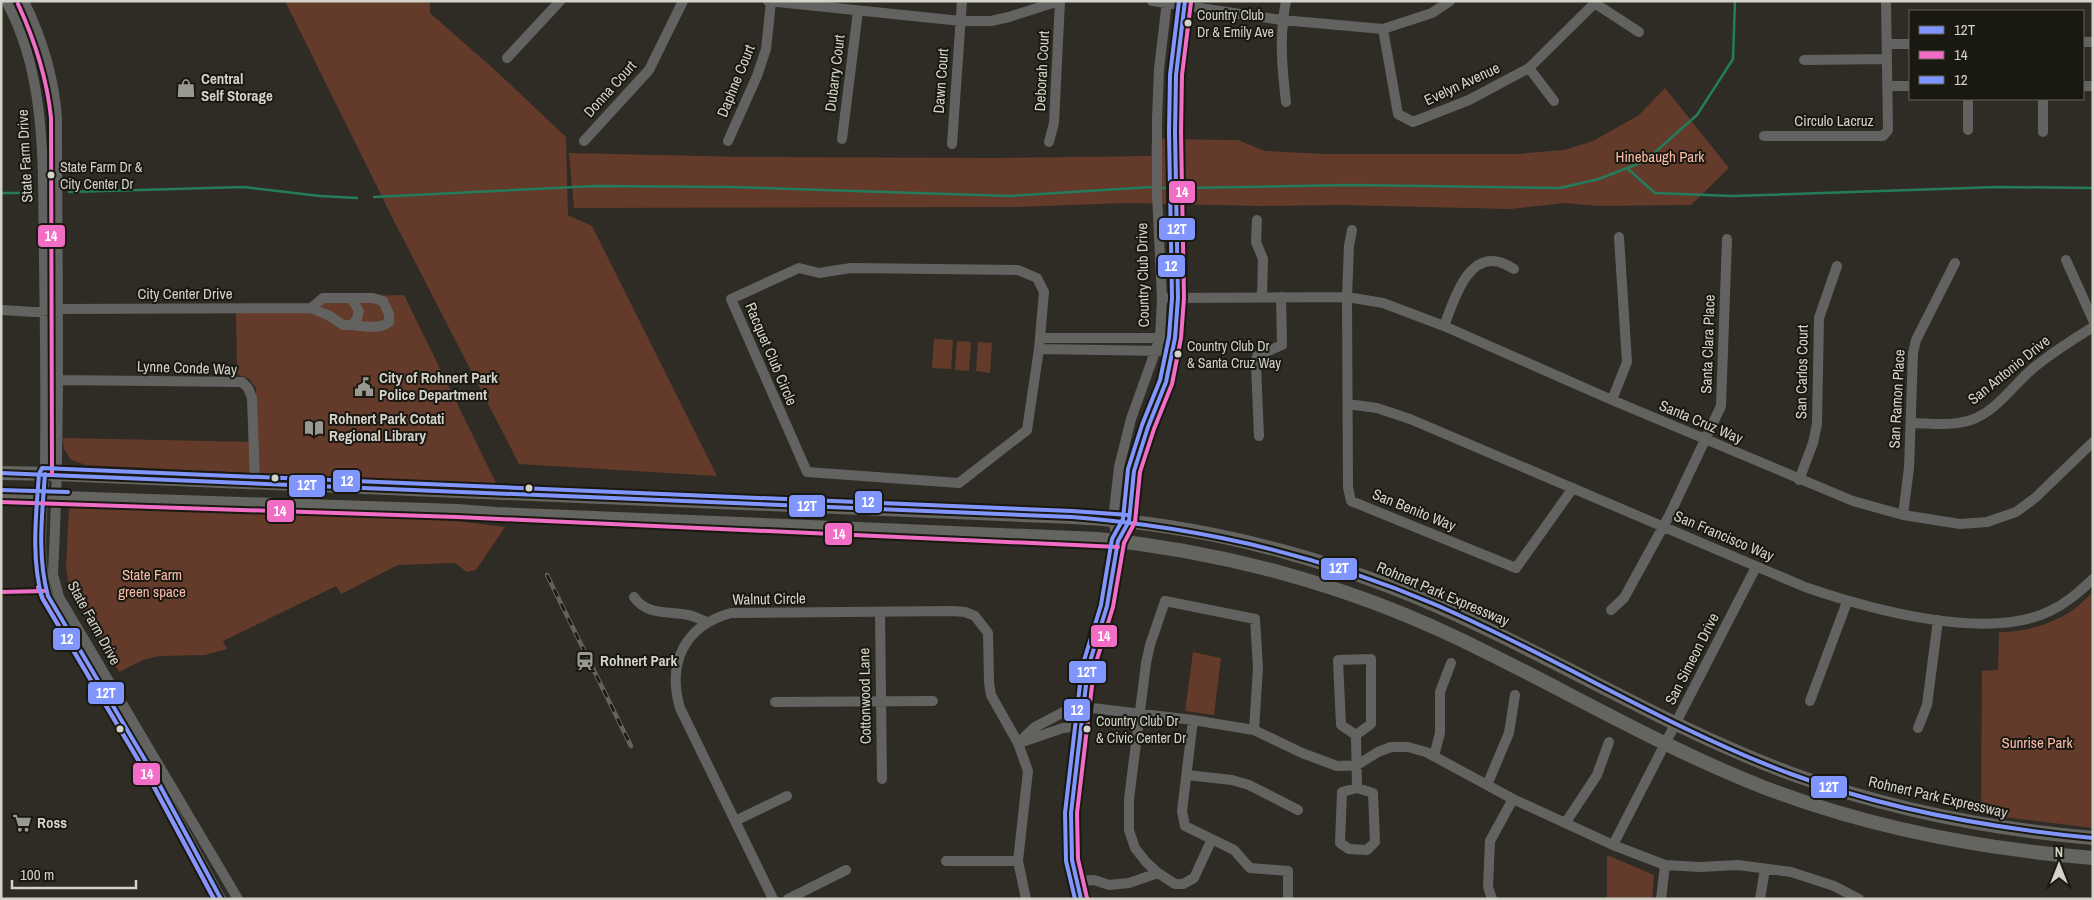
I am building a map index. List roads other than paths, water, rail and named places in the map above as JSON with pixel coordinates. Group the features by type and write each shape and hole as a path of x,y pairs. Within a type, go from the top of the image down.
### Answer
{"main road":[{"name":"Rohnert Park Expressway","path":"1,473 255,482 1113,520 1222,536 1371,580 1439,606 1675,724 1791,774 1887,804 2009,830 2093,838"},
{"path":"1,496 457,511 1135,543 1267,569 1384,606 1462,640 1665,744 1762,786 1866,820 1964,842 2093,858"},
{"name":"Country Club Drive","path":"1081,899 1076,881 1071,838 1071,813 1088,668 1107,606 1118,541"}],"street":[{"name":"State Farm Drive","path":"6,1 23,37 32,72 40,118 53,574 59,596 238,899"},
{"name":"State Farm Drive","path":"24,1 37,30 56,98 59,380 51,474"},
{"path":"507,58 560,1"},
{"name":"Donna Court","path":"584,141 649,70 683,1"},
{"name":"Dawn Court","path":"952,144 962,1"},
{"path":"770,2 961,21 990,21 1060,1"},
{"name":"Deborah Court","path":"1049,142 1054,124 1060,1"},
{"path":"1152,1 1185,3 1282,20 1384,29 1432,13 1450,1"},
{"path":"1286,1 1282,20 1282,68 1286,102"},
{"path":"1886,1 1887,86 1909,86"},
{"name":"Daphne Court","path":"728,141 757,76 766,49 770,2"},
{"name":"Country Club Drive","path":"1118,541 1113,520 1119,467 1131,419 1160,338 1162,298 1157,177 1159,69 1166,2"},
{"name":"Country Club Drive","path":"1118,541 1129,521 1134,470 1148,427 1166,382 1174,338 1178,298 1176,76 1185,3"},
{"path":"1597,3 1640,32"},
{"name":"Evelyn Avenue","path":"1384,29 1398,114 1413,122 1469,100 1529,68 1597,3"},
{"name":"Dubarry Court","path":"842,139 858,11"},
{"path":"1887,44 1909,44"},
{"path":"1804,60 1887,59"},
{"path":"1529,68 1554,100"},
{"name":"Circulo Lacruz","path":"1764,136 1883,136 1888,130 1887,86"},
{"path":"1968,100 1968,130"},
{"path":"2043,100 2043,132"},
{"path":"1257,220 1256,242 1263,259 1262,297"},
{"name":"San Benito Way","path":"1352,230 1347,297 1348,487 1351,500 1516,568 1573,488"},
{"path":"1612,400 1627,362 1619,237"},
{"name":"Santa Clara Place","path":"1611,610 1624,598 1663,526 1721,406 1727,240"},
{"path":"2066,260 2093,320"},
{"path":"1444,326 1466,277 1475,266 1486,262 1499,262 1514,269"},
{"name":"San Ramon Place","path":"1903,515 1909,468 1913,353 1916,340 1955,263"},
{"name":"San Carlos Court","path":"1799,480 1813,442 1817,424 1819,318 1837,266"},
{"name":"Racquet Club Circle","path":"799,268 819,273 852,268 1018,270 1037,278 1044,292 1039,349 1027,430 959,483 807,472 731,298 799,268"},
{"path":"1259,436 1257,356 1262,352 1282,345 1281,297"},
{"name":"Santa Cruz Way","path":"1162,298 1347,297 1383,303 1444,326 1704,440 1853,502 1903,515 1960,524 1987,522 2016,512 2035,498 2093,442"},
{"name":"City Center Drive","path":"1,310 311,308 330,316 343,325 385,326 389,322 389,314 383,301 373,298 323,298 311,308"},
{"path":"352,298 359,311 357,319 352,325"},
{"name":"San Antonio Drive","path":"1911,423 1959,423 1974,419 1989,410 2031,370 2060,348 2093,327"},
{"path":"1040,338 1174,338"},
{"path":"1039,349 1172,351"},
{"name":"Lynne Conde Way","path":"59,380 242,382 248,388 252,398 255,482"},
{"name":"San Francisco Way","path":"1348,404 1377,408 1410,419 1805,588 1847,602 1893,614 1938,620 1995,624 2023,620 2049,612 2073,598 2093,579"},
{"name":"State Farm Drive","path":"51,498 42,548 43,576 48,596 158,782 221,899"},
{"name":"San Simeon Drive","path":"1613,845 1756,566"},
{"path":"634,597 639,604 659,613 688,615 707,622"},
{"path":"1212,839 1194,878 1183,884 1174,884 1146,862 1135,848 1129,830 1129,799 1139,713 1150,645 1165,601 1255,619 1258,668 1254,730"},
{"path":"1810,701 1847,602"},
{"name":"Walnut Circle","path":"773,899 680,708 674,683 678,661 695,632 707,622 731,613 953,611 965,612 975,616 988,633 991,695 1018,743 1028,771 1018,861 1026,899"},
{"name":"Cottonwood Lane","path":"880,612 882,779"},
{"path":"1918,728 1927,705 1938,620"},
{"path":"1371,659 1371,724 1356,735 1341,725 1338,660 1371,659"},
{"path":"1434,756 1440,733 1440,692 1451,663"},
{"path":"1487,784 1509,733 1515,695"},
{"path":"775,702 933,701"},
{"path":"1018,743 1035,727 1075,706 1193,720 1254,730 1302,754 1338,766 1357,765 1378,752 1392,747 1408,746 1434,756 1513,799 1613,845 1665,865 1700,867 1738,865 1800,875 1834,886 1859,899"},
{"path":"1193,720 1182,810 1185,826 1234,850 1250,868 1288,871 1288,899"},
{"path":"1018,743 1063,728 1081,726"},
{"path":"1356,735 1357,788"},
{"path":"1566,822 1597,775 1609,742"},
{"path":"1187,775 1232,780 1249,785 1298,810"},
{"path":"1357,788 1373,793 1374,842 1367,850 1349,849 1340,843 1342,792 1357,788"},
{"path":"735,822 787,796"},
{"path":"1492,899 1488,886 1490,841 1513,799"},
{"path":"946,861 1018,861"},
{"path":"1661,899 1665,865"},
{"path":"1760,899 1765,869"},
{"path":"788,899 846,870"},
{"path":"1076,881 1094,880 1109,885 1129,883 1158,873"}],"waterway":[{"path":"1184,188 1351,185 1560,188 1599,179 1645,161 1697,115 1733,59 1735,1"},
{"path":"1627,168 1655,193 1732,196 1998,187 2093,188"},
{"path":"374,197 596,186 730,187 1009,196 1151,187"},
{"path":"69,192 244,187 320,196 357,198"},
{"path":"1163,188 1173,188"},
{"path":"1,193 33,193"}],"railway":[{"path":"547,575 631,746"}],"place":[{"name":"Country Club Dr & Emily Ave","path":"1188,23"},
{"name":"Central Self Storage","path":"186,88"},
{"name":"State Farm Dr & City Center Dr","path":"51,175"},
{"name":"Country Club Dr & Santa Cruz Way","path":"1178,354"},
{"name":"City of Rohnert Park Police Department","path":"364,387"},
{"name":"Rohnert Park Cotati Regional Library","path":"314,428"},
{"name":"Rohnert Park","path":"585,661"},
{"name":"Country Club Dr & Civic Center Dr","path":"1087,729"},
{"name":"Ross","path":"22,823"}],"park label":[{"name":"Hinebaugh Park","path":"1660,157"},
{"name":"State Farm green space","path":"152,584"},
{"name":"Sunrise Park","path":"2037,743"}]}
